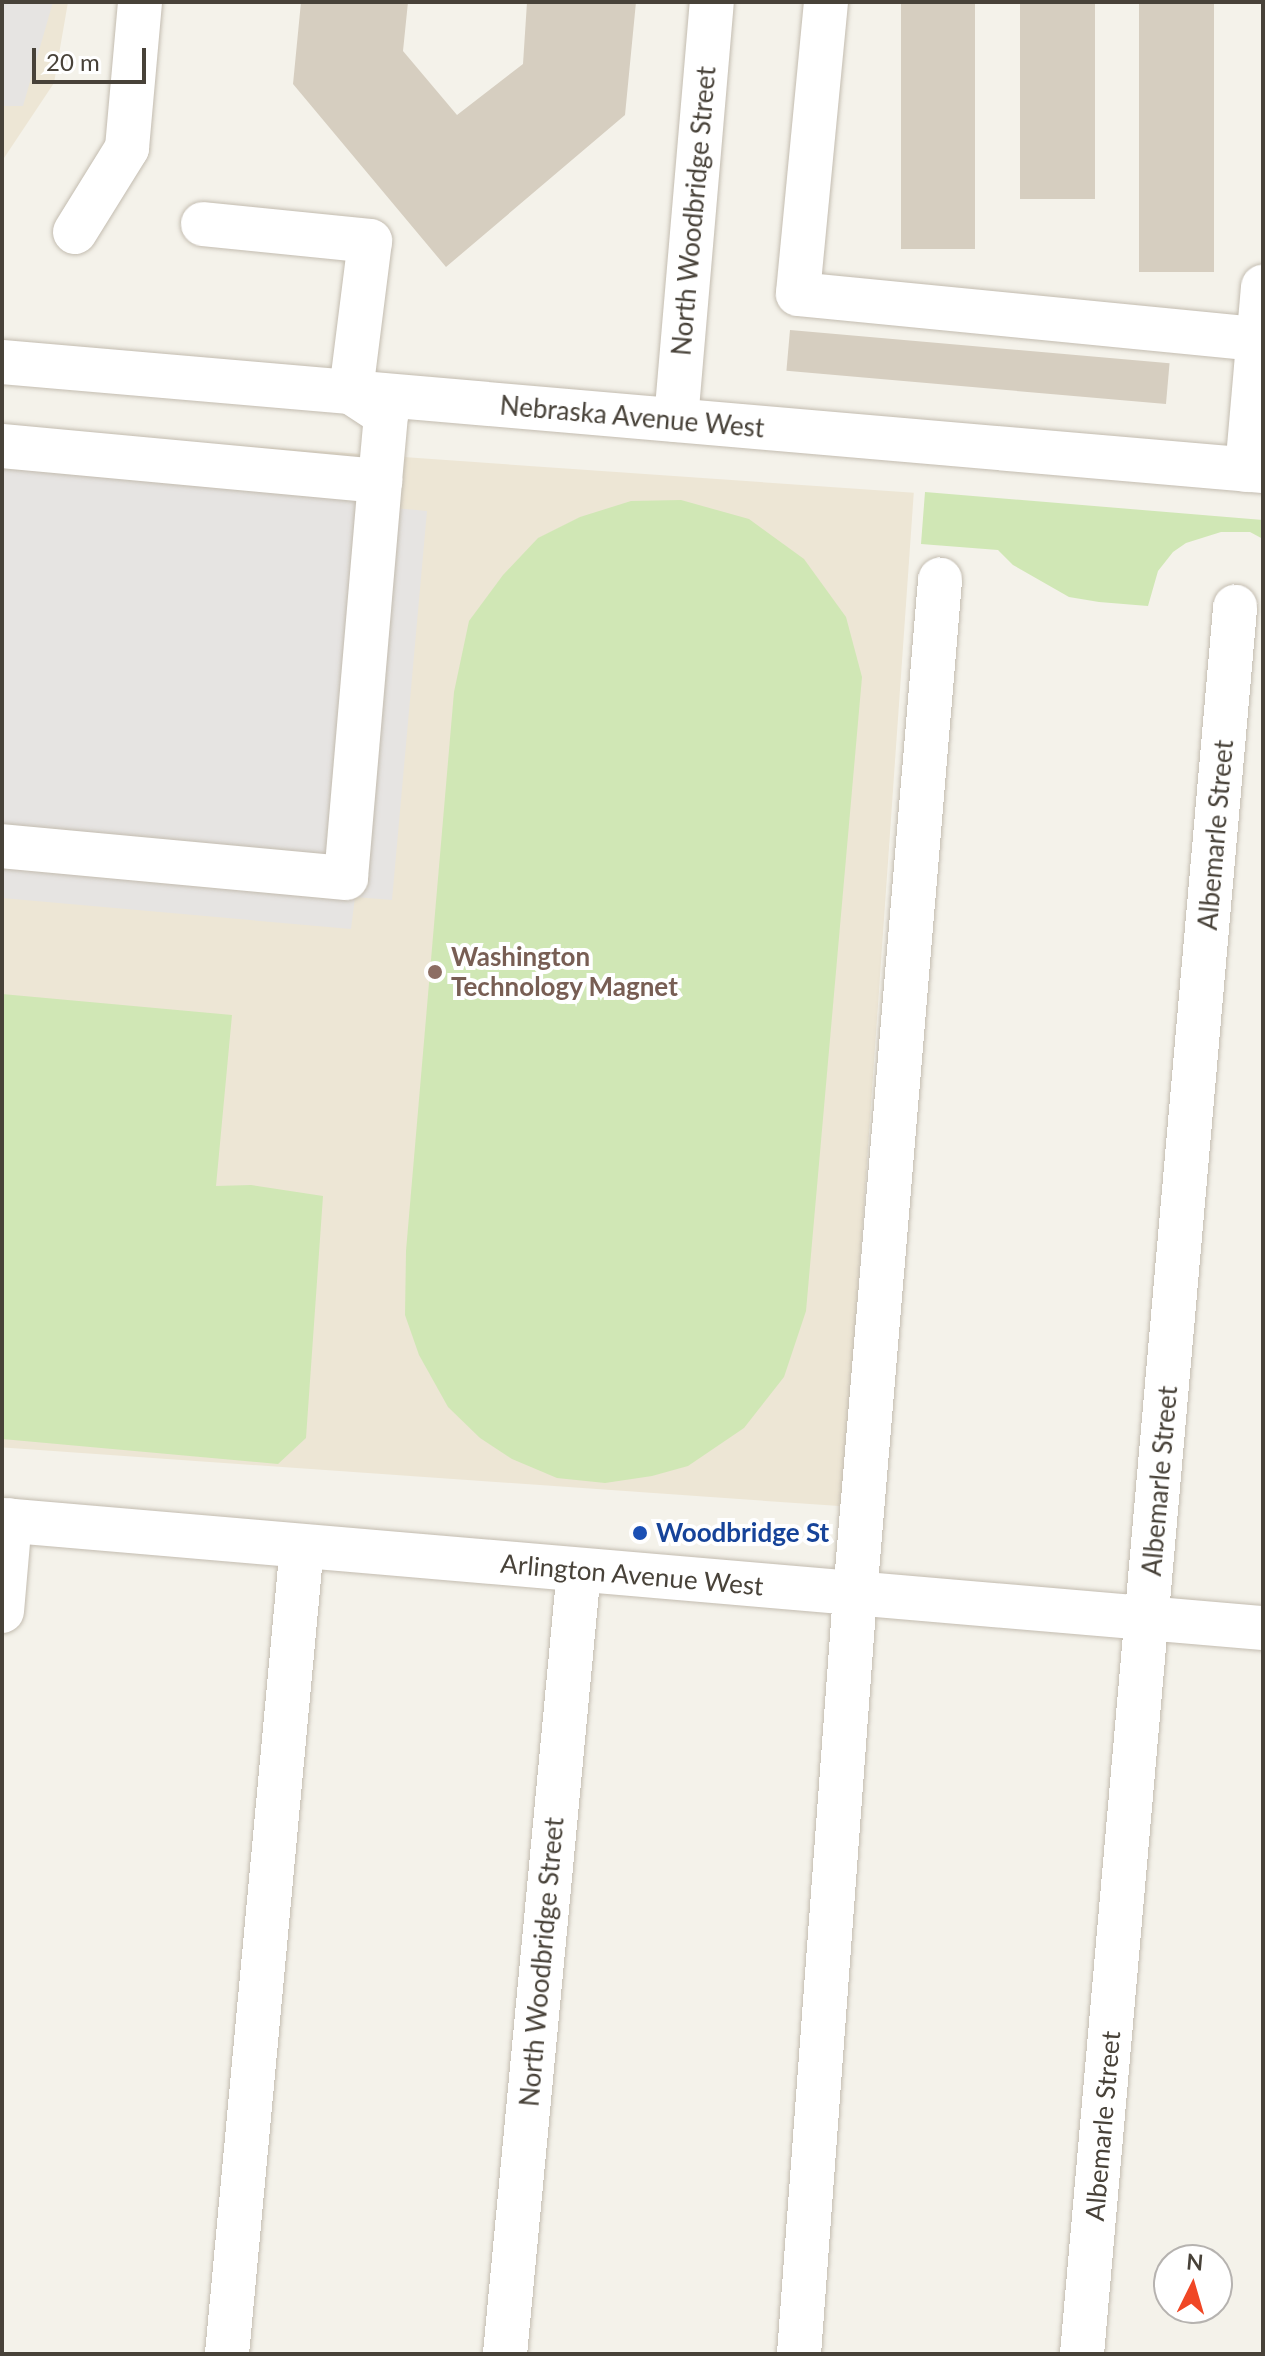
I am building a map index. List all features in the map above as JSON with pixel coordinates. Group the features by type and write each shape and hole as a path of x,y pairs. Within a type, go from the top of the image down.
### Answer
{"street":[{"path":"75,232 127,148 140,2"},
{"name":"North Woodbridge Street","path":"676,420 712,2"},
{"path":"826,2 798,294 1259,339"},
{"path":"2,846 346,878 386,415 351,392 370,241 203,224"},
{"path":"1255,470 1263,287"},
{"name":"Nebraska Avenue West","path":"2,362 1255,470"},
{"path":"2,446 380,481"},
{"path":"799,2354 855,1595 940,580"},
{"name":"Albemarle Street","path":"1082,2354 1149,1619 1235,607"},
{"path":"2,1611 6,1520"},
{"name":"Arlington Avenue West","path":"6,1520 1263,1628"},
{"path":"227,2354 302,1546"},
{"name":"North Woodbridge Street","path":"505,2354 579,1570"}],"shaded area":[{"path":"2,2 68,2 54,83 4,158 2,168"},
{"path":"2,2 53,2 23,106 2,106"},
{"name":"Washington Technology Magnet","path":"2,429 914,493 843,1506 2,1447"},
{"path":"2,430 395,508 427,511 392,900 355,897 351,929 2,898"}],"green space":[{"path":"925,492 1263,520 1263,539 1250,532 1221,532 1186,543 1173,552 1158,571 1148,606 1099,602 1069,597 1013,565 998,550 921,544"},
{"path":"681,500 749,519 804,559 846,617 862,677 806,1311 784,1377 744,1428 688,1466 652,1476 605,1483 557,1478 512,1459 480,1438 448,1407 419,1355 405,1315 406,1251 454,692 469,621 503,575 538,538 580,517 631,501"},
{"path":"2,994 232,1015 216,1186 251,1185 323,1196 306,1438 278,1464 2,1439"}],"building":[{"path":"301,2 408,2 403,51 457,115 523,64 527,2 636,2 625,115 446,267 293,84"},
{"path":"901,2 975,2 975,249 901,249"},
{"path":"1020,2 1095,2 1095,199 1020,199"},
{"path":"1139,2 1214,2 1214,272 1139,272"},
{"path":"790,330 1170,363 1166,404 786,371"}],"place":[{"name":"Washington Technology Magnet","path":"435,972"},
{"name":"Woodbridge St","path":"640,1533"}]}
